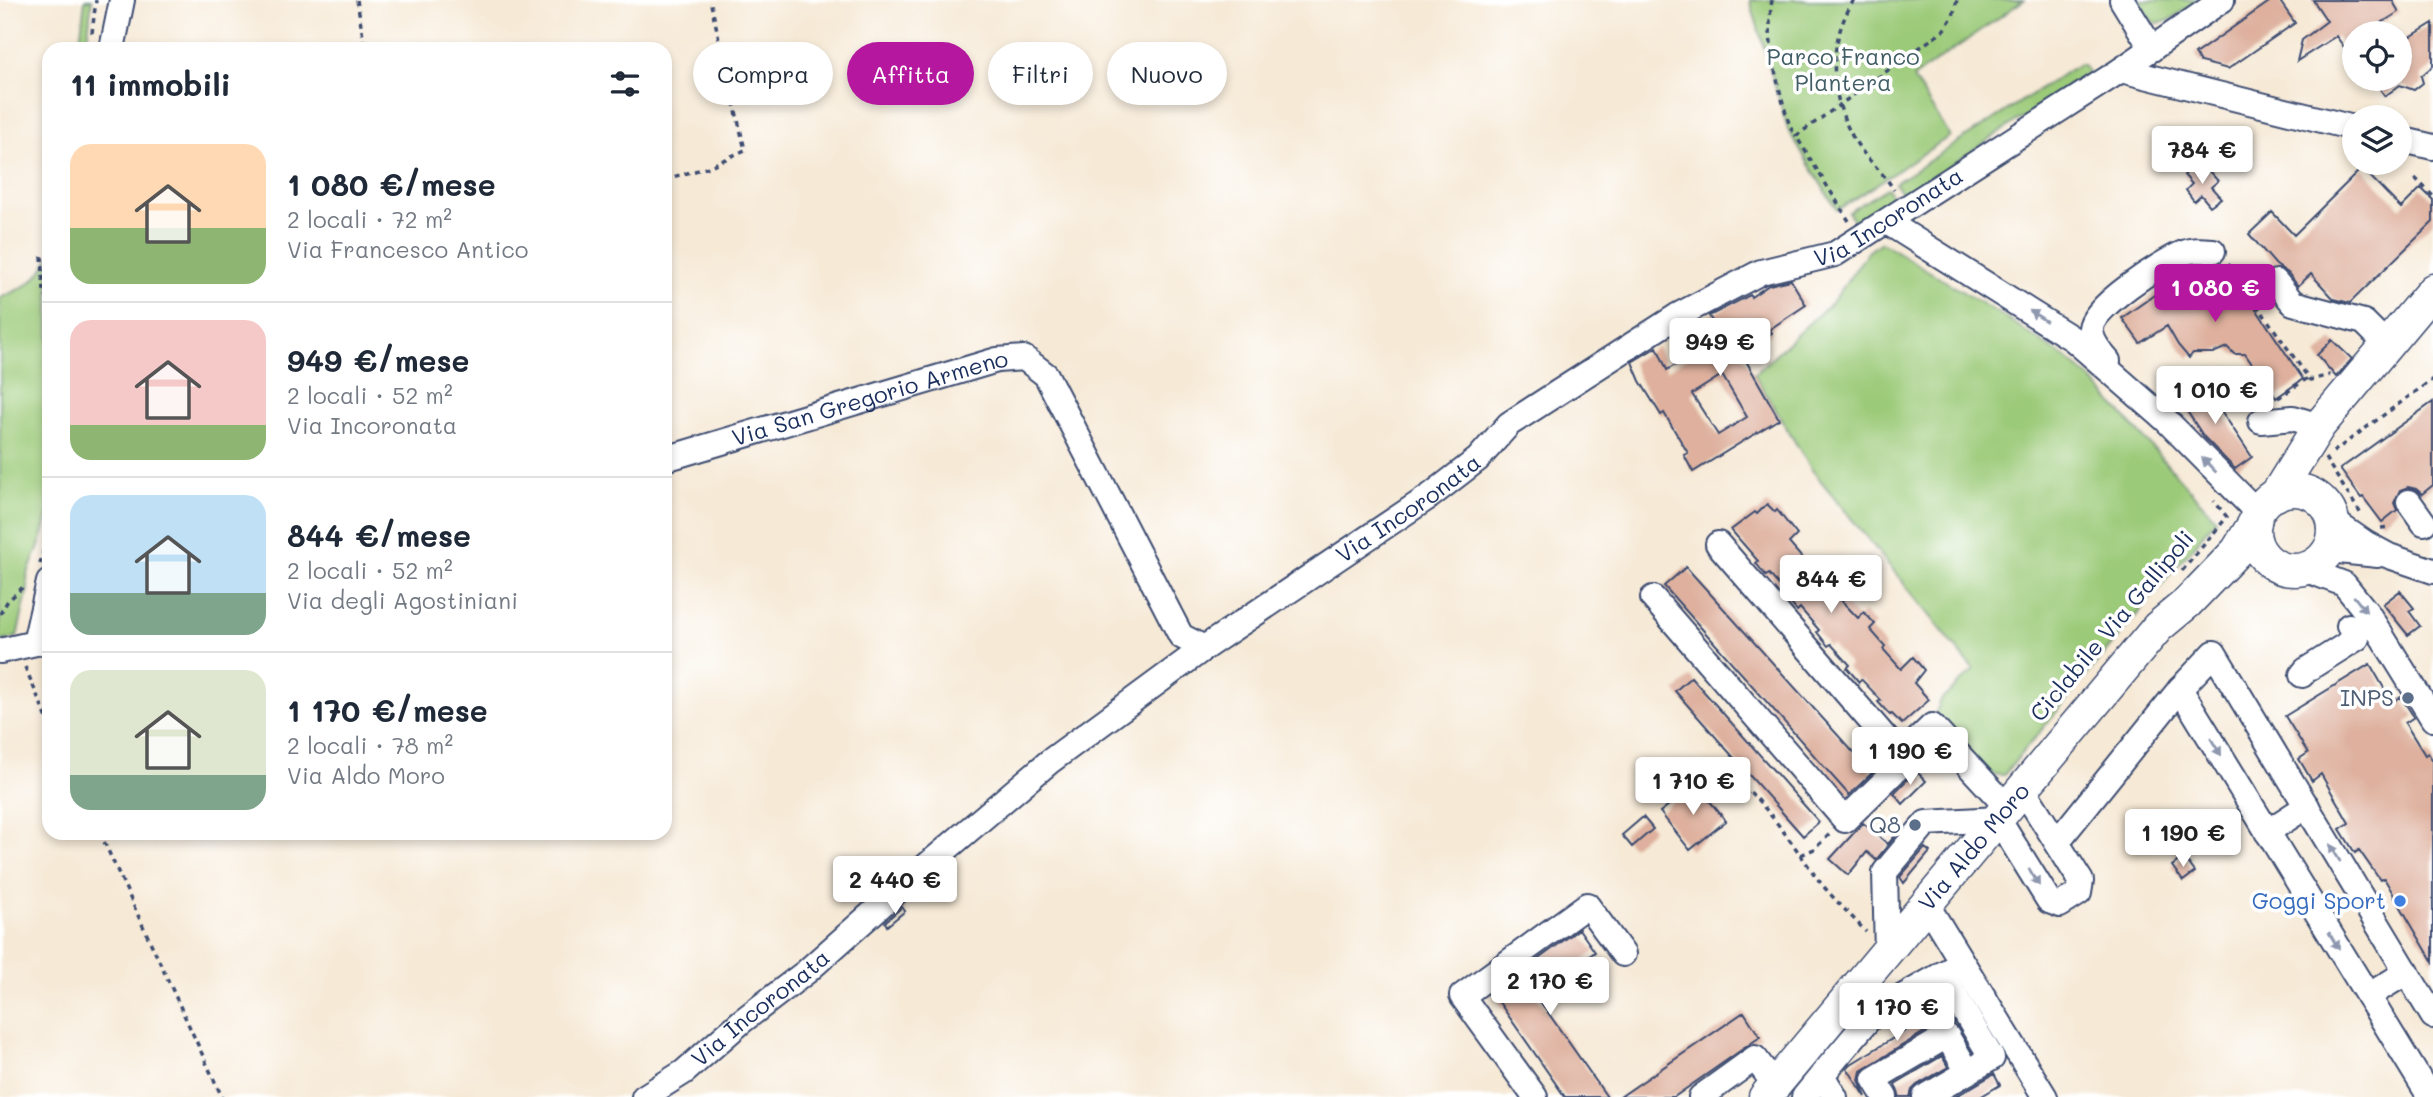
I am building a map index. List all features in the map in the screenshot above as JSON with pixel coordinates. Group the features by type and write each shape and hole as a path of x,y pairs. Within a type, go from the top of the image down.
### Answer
{"main road":[{"name":"Via Aldo Moro","path":"1770,1091 2158,627 2182,589 2237,551 2312,438 2433,290"},
{"path":"2312,438 2308,464 2338,523"},
{"path":"2289,491 2302,491 2315,496 2338,523 2316,564 2291,568 2267,559 2258,549 2254,536 2263,510 2289,491"},
{"name":"Via Aldo Moro","path":"2182,589 2246,572 2291,568"}],"street":[{"path":"102,42 122,0"},
{"path":"2122,0 2152,49"},
{"name":"Via Incoronata","path":"644,1097 684,1072 742,1021 806,972 1049,762 1204,648 1430,496 1478,459 1509,424 1677,316 1760,272 1835,254 2121,70 2222,0"},
{"path":"2121,70 2342,125"},
{"path":"2412,142 2433,147"},
{"path":"1897,216 2082,332 2120,379 2263,510"},
{"path":"2082,332 2102,309 2147,274 2182,254 2197,249 2213,251"},
{"path":"2276,282 2293,303 2364,322 2387,345"},
{"name":"Via San Gregorio Armeno","path":"672,457 996,360 1024,358 1046,375 1181,636 1204,648"},
{"path":"2260,421 2293,418 2312,438"},
{"path":"2409,502 2424,523"},
{"path":"2338,523 2389,556 2433,571"},
{"path":"1718,544 1901,756"},
{"path":"2291,568 2344,584 2368,614 2433,719"},
{"path":"0,651 42,641 38,573"},
{"path":"1653,598 1845,820 1898,768 1901,756 1932,726 2010,805 2057,842 2081,881 2079,893 2060,905 2049,901 2010,805"},
{"path":"2302,675 2357,638 2349,626"},
{"path":"2057,842 2180,689 2214,653 2433,1016"},
{"path":"2180,689 2430,1097"},
{"path":"1887,953 1885,873 1926,823 2010,805"},
{"path":"2267,832 2306,806"},
{"path":"1535,1097 1462,996 1587,905 1623,954"},
{"path":"1925,1097 1992,1058 1927,905"},
{"path":"1804,1097 1874,1013 1952,968"},
{"path":"1952,968 2043,1097"},
{"path":"2368,996 2407,972"},
{"path":"1885,1097 1874,1079 1947,1036 1968,1072"},
{"path":"1701,1097 1755,1058 1770,1091"},
{"path":"1822,1076 1835,1097"}],"path":[{"path":"96,0 102,42"},
{"path":"357,0 364,42"},
{"path":"672,177 706,168 746,150 710,0"},
{"path":"1772,0 1769,19 1773,60 1790,127 1852,226"},
{"path":"1854,0 1843,21 1837,43 1835,84 1839,104 1857,143 1887,179 1897,216"},
{"path":"1796,136 1943,31 1953,16 1957,0"},
{"path":"2415,178 2433,196"},
{"path":"2213,251 2227,263 2308,378 2310,380 2328,374 2339,380"},
{"path":"2277,398 2308,378"},
{"path":"2338,523 2325,458 2433,379"},
{"name":"Ciclabile Via Gallipoli","path":"2182,589 2227,517 2206,492"},
{"path":"0,614 7,602 38,573"},
{"path":"1716,792 1727,784 1742,784 1816,877 1887,953"},
{"path":"1801,855 1814,849 1845,820"},
{"path":"103,840 222,1097"}],"green space":[{"path":"85,0 92,0 87,42 80,42"},
{"name":"Parco Franco Plantera","path":"1750,0 2024,0 1913,78 1950,136 1837,210 1788,130"},
{"path":"2139,0 2198,0 2170,20 2157,24 2152,21"},
{"path":"2079,64 2088,72 2038,111 2018,120 1904,197 1895,183"},
{"path":"1887,188 1896,202 1860,227 1848,212"},
{"path":"1881,242 2066,358 2091,379 2216,519 2004,775 1984,774 1934,717 1941,700 1974,670 1812,470 1754,374 1834,300 1867,253"},
{"path":"41,271 42,538 27,576 28,589 17,637 0,642 0,298 23,287"}],"building":[{"path":"2272,0 2279,0 2295,23 2228,69 2200,62 2195,54"},
{"path":"2313,0 2392,0 2399,12 2384,21 2342,21 2342,44 2336,36 2297,61 2302,40 2327,21"},
{"path":"2433,23 2433,66 2421,76 2423,83 2414,90 2412,89 2412,36"},
{"path":"2194,167 2201,175 2208,170 2218,181 2211,187 2221,198 2210,206 2201,195 2194,201 2186,190 2192,184 2184,175"},
{"path":"2355,175 2369,175 2401,208 2421,188 2433,200 2433,222 2350,303 2334,299 2311,274 2298,286 2249,234 2272,212 2294,235"},
{"path":"2201,265 2224,269 2228,267 2303,379 2276,398 2245,354 2234,354 2227,347 2213,353 2193,353 2189,358 2167,326 2140,343 2122,318 2184,274 2202,269"},
{"path":"1791,280 1806,305 1770,329 1772,333 1741,352 1779,419 1693,472 1684,455 1688,453 1664,413 1661,415 1640,381 1632,362 1657,347 1667,370 1718,339 1711,328 1715,326 1709,316 1750,295 1751,297 1769,285","holes":["1722,375 1747,417 1718,435 1692,394"]},
{"path":"2332,340 2352,359 2336,377 2317,355"},
{"path":"2202,382 2252,457 2235,469 2204,437 2179,399"},
{"path":"2433,402 2433,485 2422,494 2408,487 2400,490 2394,503 2397,510 2382,522 2340,469"},
{"path":"1767,504 1775,512 1777,510 1797,535 1789,543 1815,573 1858,618 1864,612 1875,624 1870,629 1901,669 1913,657 1924,670 1914,683 1929,700 1902,724 1878,702 1881,700 1861,679 1859,682 1847,668 1850,665 1831,644 1828,646 1817,632 1819,630 1800,608 1797,611 1786,598 1788,595 1769,574 1766,576 1756,563 1758,561 1731,530 1755,512 1757,514"},
{"path":"1686,567 1872,773 1849,795 1664,586"},
{"path":"2400,591 2414,608 2409,611 2420,626 2408,635 2383,604"},
{"path":"2370,664 2392,702 2401,697 2414,717 2405,723 2425,755 2428,753 2433,761 2433,962 2384,878 2380,880 2359,850 2355,853 2340,829 2349,823 2321,774 2312,781 2299,759 2308,753 2285,716"},
{"path":"1691,677 1819,822 1803,836 1675,691"},
{"path":"1913,768 1926,781 1903,804 1894,793 1909,778"},
{"path":"1696,784 1726,821 1690,850 1660,812"},
{"path":"1643,817 1653,829 1632,847 1622,835"},
{"path":"1863,823 1888,844 1902,828 1876,860 1867,852 1848,875 1830,859"},
{"path":"1925,848 1930,852 1904,883 1900,877"},
{"path":"2184,857 2195,872 2183,881 2172,866"},
{"path":"902,907 905,911 887,926 885,922"},
{"path":"1579,929 1595,952 1535,994 1607,1097 1565,1097 1494,995 1502,986"},
{"path":"1944,1007 1954,1023 1939,1023 1861,1071 1859,1080 1866,1097 1847,1068"},
{"path":"1744,1012 1760,1037 1674,1097 1620,1097"},
{"path":"1942,1056 1948,1067 1917,1085 1910,1097 1900,1097 1895,1084"},
{"path":"1994,1074 2000,1085 1980,1097 1955,1097"}],"place":[{"name":"INPS","path":"2408,698"},
{"name":"Q8","path":"1915,825"},
{"name":"Goggi Sport","path":"2400,901"}]}
